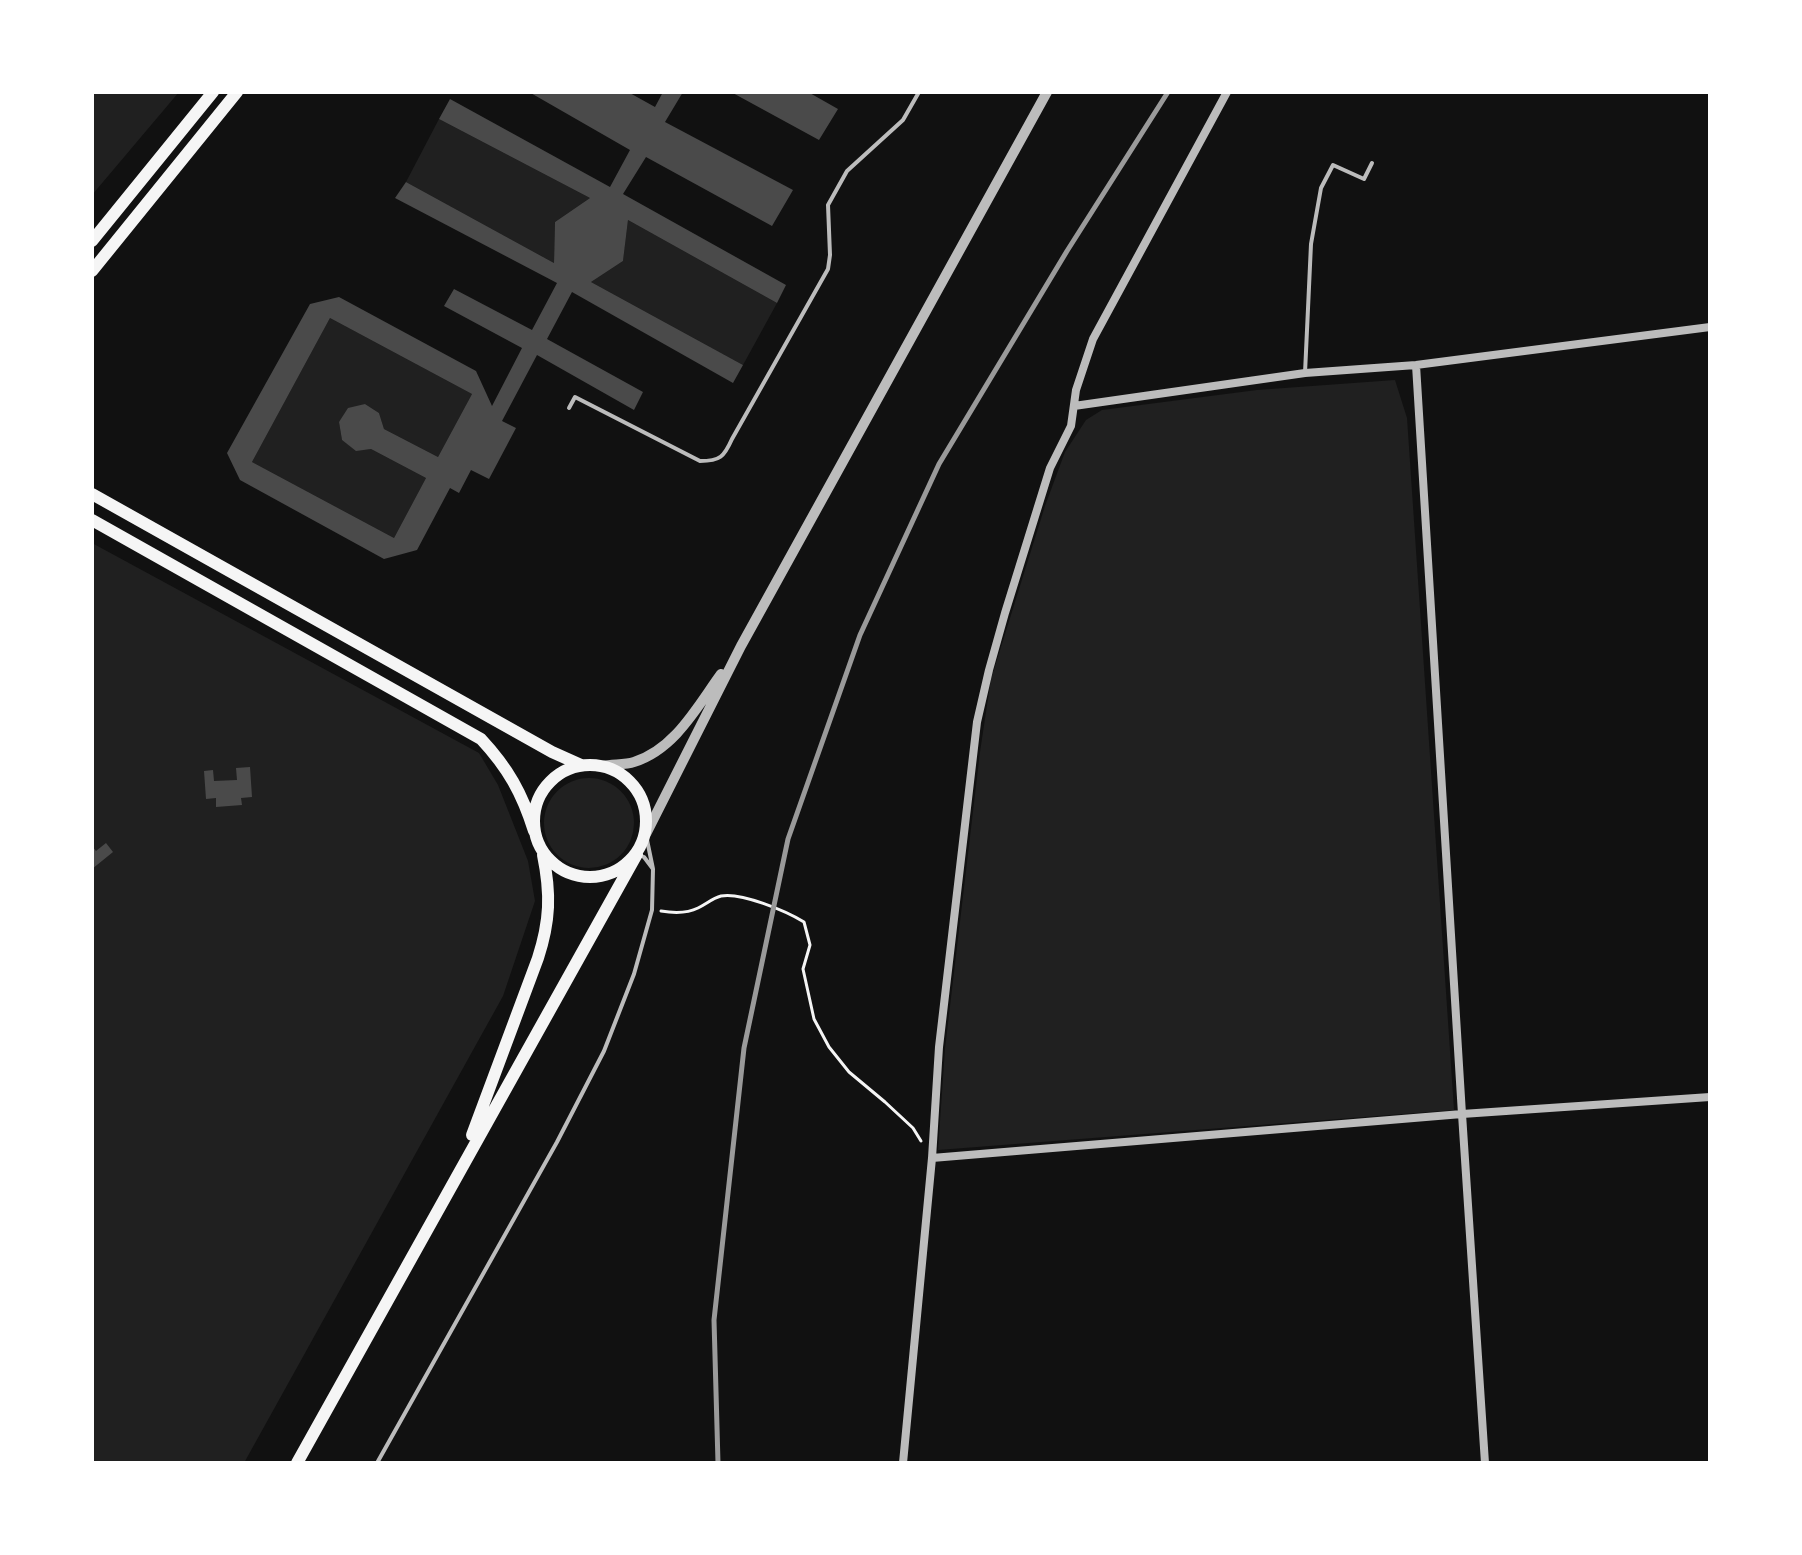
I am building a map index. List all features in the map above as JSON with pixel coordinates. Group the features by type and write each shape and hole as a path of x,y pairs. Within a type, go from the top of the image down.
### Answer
{"main road":[{"path":"92,241 213,92"},
{"path":"92,271 237,92"},
{"path":"92,494 552,752 581,765 603,766 623,775 639,791 647,811 646,834 637,854 297,1463"},
{"path":"92,520 481,739 515,781 542,852 548,878 546,932 458,1172"},
{"path":"534,831 534,809 544,789 560,773 581,765"},
{"path":"542,852 557,868 578,877 600,878 621,870 637,854"}],"street":[{"path":"646,834 741,646 1047,92"},
{"path":"903,1463 932,1158 939,1047 977,722 989,670 1050,468 1071,426 1076,390 1093,339 1227,92"},
{"path":"1074,406 1305,373 1416,365 1710,327"},
{"path":"1416,365 1485,1463"},
{"path":"603,766 633,762 660,749 682,728 741,646"},
{"path":"932,1158 1462,1114 1710,1097"}],"lane":[{"path":"569,408 575,397 700,461 714,461 725,453 828,269 828,205 847,171 903,120 919,92"},
{"path":"1305,373 1311,244 1321,188 1333,165 1364,179 1372,163"},
{"path":"377,1463 557,1142 604,1051 634,974 652,910 653,869 646,834"},
{"path":"637,854 644,857 653,869"}],"path":[{"path":"652,910 694,910 719,896 741,896 790,913 804,922 810,945 803,969 814,1019 829,1047 849,1072 913,1128 932,1158"}],"shaded area":[{"path":"92,92 179,92 92,195"},
{"path":"439,119 590,198 555,222 554,263 406,182"},
{"path":"628,220 777,303 743,365 591,282 623,261"},
{"path":"330,318 472,394 438,457 384,429 379,413 365,404 339,422 342,440 356,450 371,449 426,478 394,538 252,462"},
{"path":"1395,380 1407,418 1454,1110 938,1150 945,1049 991,679 1065,452 1086,420 1102,410 1257,390"},
{"path":"92,543 479,753 498,785 528,861 535,901 503,996 244,1463 92,1463"},
{"path":"589,778 606,781 621,791 631,806 634,823 631,840 621,855 606,865 589,868 572,865 557,855 547,840 544,823 547,806 557,791 572,781"}],"building":[{"path":"529,92 628,92 655,107 663,92 683,92 665,122 793,190 772,226 646,157 623,194 786,285 777,303 628,220 623,261 591,282 743,365 733,383 572,292 547,339 643,392 634,410 537,355 502,421 516,428 489,479 471,470 459,493 450,488 417,550 384,559 240,480 227,453 310,304 339,297 476,371 492,406 522,348 444,306 454,289 532,330 557,283 395,198 406,182 554,263 555,222 590,198 439,119 450,99 610,187 630,150","holes":["330,318 472,394 438,457 384,429 379,413 365,404 348,408 339,422 342,440 356,451 371,449 426,478 394,538 252,462"]},
{"path":"731,92 808,92 838,109 819,140"},
{"path":"250,767 252,797 241,798 242,805 216,807 216,798 206,799 204,771 213,770 214,781 237,780 236,768"},
{"path":"106,843 113,852 92,869 92,846 96,851"}],"railway":[{"path":"718,1463 714,1320 744,1048 788,839 860,635 939,464 1067,251 1168,92"}]}
